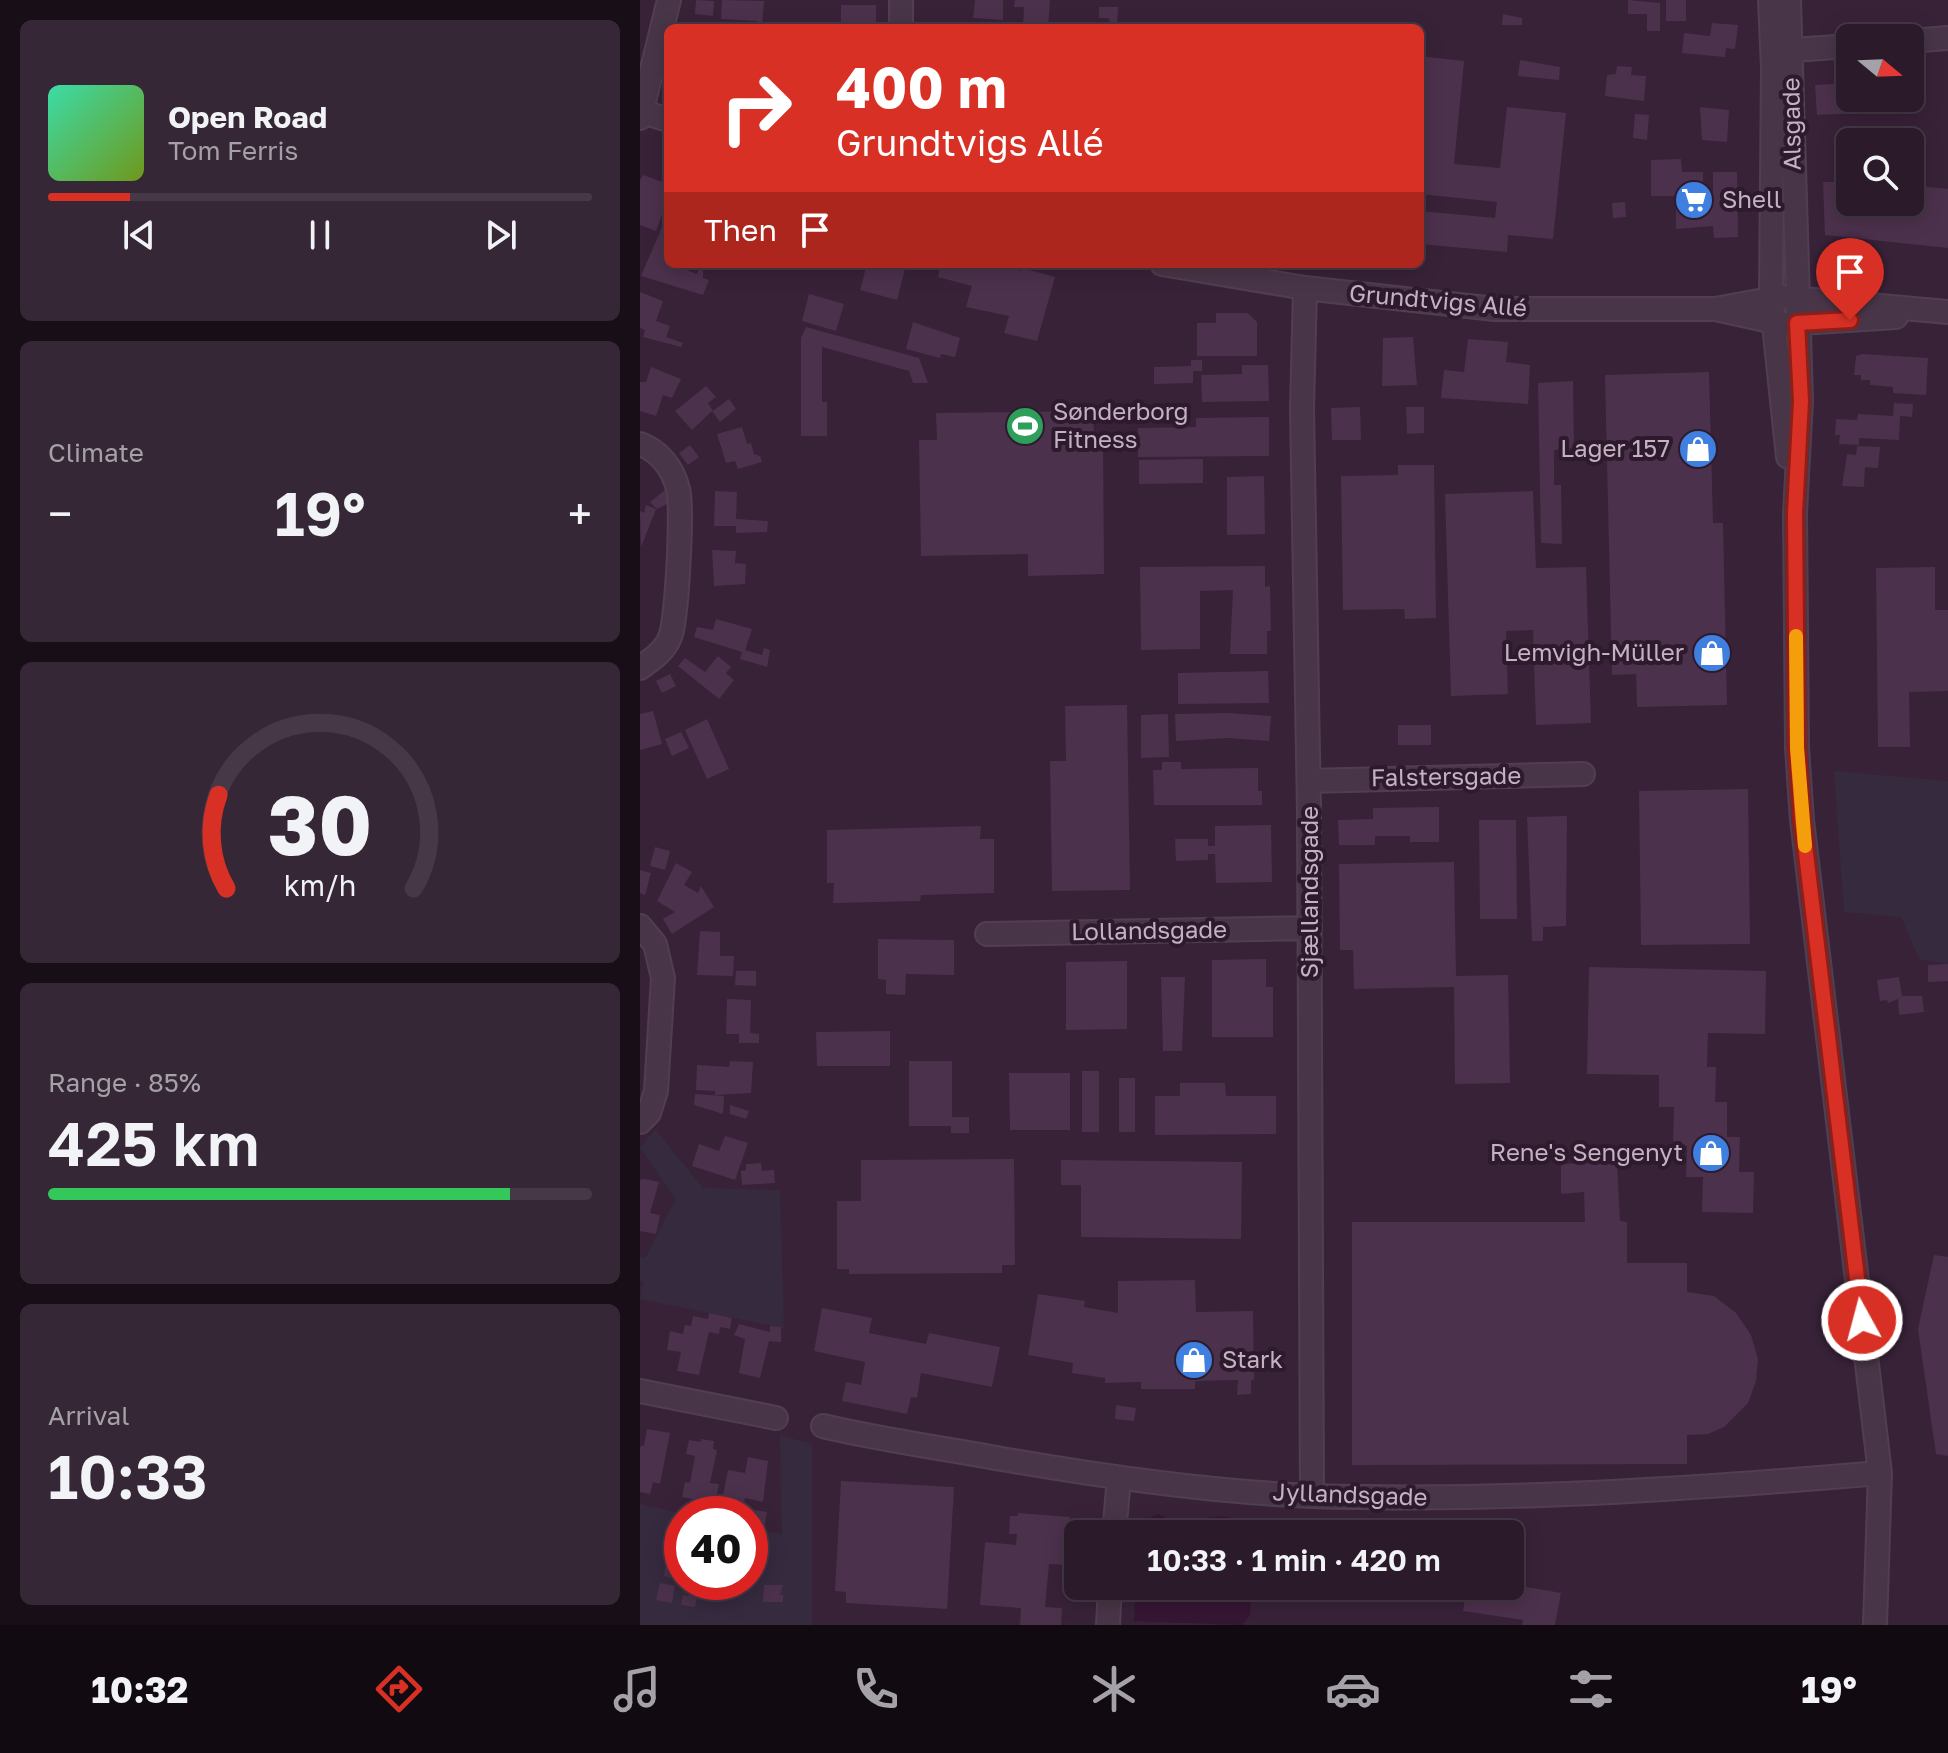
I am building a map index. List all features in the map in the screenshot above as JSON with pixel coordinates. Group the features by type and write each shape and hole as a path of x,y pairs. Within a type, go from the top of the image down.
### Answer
{"street":[{"path":"664,119 641,114 669,0"},
{"path":"901,0 901,24"},
{"name":"Alsgade","path":"1770,0 1781,51 1783,297"},
{"name":"Alsgade","path":"1783,297 1773,169 1781,51 1789,0"},
{"path":"1924,40 1948,38"},
{"path":"1781,51 1836,47"},
{"name":"Grundtvigs Allé","path":"1186,268 1305,288 1495,309 1715,309 1783,297 1948,312 1784,323 1715,309"},
{"name":"Sjællandsgade","path":"1305,288 1302,409 1309,781 1312,1496"},
{"path":"1783,297 1795,513 1797,748 1802,820 1880,1473 1875,1625"},
{"path":"1784,323 1801,401 1795,513"},
{"path":"640,444 648,447 670,467 679,492 670,637 655,657 640,668"},
{"name":"Falstersgade","path":"1309,781 1583,774"},
{"path":"640,926 655,944 663,978 656,1091 649,1113 640,1122"},
{"name":"Lollandsgade","path":"987,934 1310,928"},
{"path":"640,1391 776,1418"},
{"name":"Jyllandsgade","path":"823,1426 1119,1478 1219,1490 1312,1496 1464,1498 1595,1495 1880,1473"},
{"path":"1115,1520 1119,1478"},
{"path":"1108,1625 1109,1600"}],"shaded area":[{"path":"1834,771 1948,781 1948,964 1919,959 1901,917 1844,912"},
{"path":"655,1129 703,1188 780,1190 784,1328 640,1299 643,1282 640,1281 640,1257 645,1258 676,1199 640,1148"},
{"path":"780,1435 812,1444 812,1625 640,1625 640,1504 664,1509 664,1600 768,1600 768,1531 782,1534"},
{"path":"1158,1514 1170,1520 1146,1520"},
{"path":"1218,1517 1238,1520 1200,1520"},
{"path":"1135,1600 1251,1600 1250,1615 1242,1625 1134,1621"}],"building":[{"path":"696,0 714,1 713,16 695,14"},
{"path":"722,0 764,1 762,24 721,19"},
{"path":"975,0 1003,0 1003,20 973,18"},
{"path":"1015,0 1050,0 1048,24 1023,24 1024,7 1014,7"},
{"path":"1628,0 1660,3 1660,31 1647,31 1647,14 1628,14"},
{"path":"1666,0 1686,0 1686,21 1666,21"},
{"path":"841,5 876,5 876,24 841,23"},
{"path":"1099,7 1118,7 1117,24 1106,24 1110,22 1108,18 1099,18"},
{"path":"1503,14 1522,18 1522,25 1502,25"},
{"path":"770,23 837,23 837,24"},
{"path":"1712,23 1738,25 1735,49 1726,48 1725,57 1682,53 1684,33 1710,36"},
{"path":"1424,56 1464,61 1454,164 1500,168 1507,107 1566,113 1553,239 1508,235 1507,252 1424,244 1424,211 1495,218 1497,202 1424,194"},
{"path":"1520,60 1560,67 1559,80 1518,76"},
{"path":"1617,66 1632,67 1631,75 1646,76 1644,101 1605,96 1607,75 1616,74"},
{"path":"1836,84 1836,112 1857,113 1817,115 1815,85"},
{"path":"1700,107 1729,110 1727,142 1702,140"},
{"path":"1635,114 1649,115 1647,140 1633,138"},
{"path":"1681,159 1682,172 1703,172 1703,193 1713,193 1713,172 1737,172 1738,237 1714,238 1713,226 1676,229 1676,196 1651,196 1651,160"},
{"path":"643,175 664,183 664,208 656,231 640,225 640,180"},
{"path":"1823,182 1836,182 1836,216 1924,216 1924,186 1948,189 1948,248 1825,235"},
{"path":"1625,202 1626,217 1613,218 1612,203"},
{"path":"663,225 664,268 681,268 697,274 699,269 703,271 703,278 709,280 703,295 641,276"},
{"path":"866,268 905,268 897,300 860,290"},
{"path":"940,268 1014,268 1021,271 1022,268 1055,277 1037,341 1004,333 1009,316 966,307 972,286 938,277"},
{"path":"640,292 663,301 656,321 670,326 666,337 683,343 681,347 643,337 645,330 640,328"},
{"path":"809,294 844,304 836,331 802,321"},
{"path":"1216,313 1248,313 1257,322 1257,356 1197,356 1197,323 1216,323"},
{"path":"913,322 960,338 955,357 941,354 940,358 906,349"},
{"path":"806,327 919,358 928,383 913,383 909,371 822,347 822,402 827,402 827,436 801,436 801,338"},
{"path":"1413,337 1417,385 1382,386 1383,338"},
{"path":"1468,339 1508,342 1506,362 1530,365 1528,404 1441,398 1444,370 1464,372"},
{"path":"1856,356 1928,358 1926,395 1893,393 1893,387 1870,385 1870,380 1861,380 1861,375 1854,375"},
{"path":"1191,360 1202,360 1202,371 1193,371 1193,383 1154,384 1154,367 1191,366"},
{"path":"1242,365 1268,365 1269,401 1202,402 1201,375 1242,374"},
{"path":"651,367 681,379 672,398 663,395 656,416 640,411 640,382 646,382"},
{"path":"1709,372 1713,523 1723,523 1727,705 1637,707 1636,674 1612,675 1605,375"},
{"path":"1573,381 1574,448 1554,450 1554,485 1561,485 1562,544 1541,543 1538,383"},
{"path":"706,386 716,397 708,403 713,411 729,399 736,409 720,422 712,411 692,430 675,411"},
{"path":"1894,403 1913,404 1912,417 1900,416 1899,440 1859,438 1859,445 1839,444 1840,435 1835,435 1836,419 1857,420 1858,414 1893,416"},
{"path":"1360,407 1361,440 1332,440 1331,408"},
{"path":"1406,407 1424,407 1424,433 1407,434"},
{"path":"1093,411 1094,439 1103,438 1104,574 1028,576 1028,554 921,556 919,440 937,440 936,413"},
{"path":"1269,417 1269,456 1138,457 1138,428 1196,427 1196,418"},
{"path":"742,427 747,444 751,443 754,454 760,456 762,462 738,469 735,461 726,463 717,434"},
{"path":"690,445 699,457 688,465 679,453"},
{"path":"1857,446 1880,447 1878,468 1865,467 1864,487 1842,486 1847,454 1856,455"},
{"path":"1203,459 1203,483 1139,484 1139,460"},
{"path":"1398,465 1434,465 1436,618 1405,619 1404,609 1343,610 1341,476 1398,475"},
{"path":"1264,476 1265,534 1227,535 1227,477"},
{"path":"665,490 669,503 657,509 650,502"},
{"path":"715,491 737,492 736,519 768,521 767,532 736,533 736,526 714,526"},
{"path":"1533,491 1536,568 1586,567 1591,723 1536,725 1533,630 1506,631 1508,694 1451,696 1445,494"},
{"path":"646,505 656,509 641,547 640,511 644,513"},
{"path":"712,550 736,551 735,563 746,564 745,584 714,586"},
{"path":"1265,566 1265,587 1270,586 1271,631 1267,631 1267,654 1230,654 1233,590 1200,591 1200,649 1141,650 1140,567"},
{"path":"1935,567 1935,610 1948,610 1948,691 1909,692 1910,747 1878,747 1876,568"},
{"path":"716,619 752,629 745,650 762,655 764,648 770,650 767,667 740,659 742,652 694,637 697,627 713,630"},
{"path":"718,656 731,667 726,673 734,680 719,699 678,666 685,658 705,672"},
{"path":"1268,671 1269,703 1178,704 1178,673"},
{"path":"670,674 676,686 662,693 656,681"},
{"path":"1127,705 1130,890 1052,891 1050,761 1066,761 1065,706"},
{"path":"653,711 662,744 640,750 640,714"},
{"path":"1168,714 1169,757 1141,758 1141,715"},
{"path":"1175,714 1271,716 1269,741 1228,738 1176,741"},
{"path":"707,719 729,769 707,779 685,730"},
{"path":"1398,725 1431,725 1431,745 1398,745"},
{"path":"681,732 689,748 672,756 665,739"},
{"path":"1162,762 1181,762 1181,769 1258,768 1258,791 1262,791 1262,805 1154,805 1153,770 1162,770"},
{"path":"1748,789 1750,944 1641,945 1639,791"},
{"path":"1439,807 1439,842 1410,842 1410,836 1375,836 1375,845 1339,845 1338,820 1373,819 1373,808"},
{"path":"1567,816 1566,926 1543,927 1543,941 1532,941 1527,817"},
{"path":"1479,820 1516,820 1517,919 1480,919"},
{"path":"1271,825 1272,882 1216,883 1215,854 1208,854 1208,860 1176,861 1175,839 1208,839 1208,846 1215,846 1215,826"},
{"path":"981,826 980,839 994,839 994,893 921,895 920,901 833,903 834,883 827,883 827,830"},
{"path":"655,847 670,851 665,870 650,866"},
{"path":"1454,862 1456,976 1508,975 1510,1083 1455,1084 1454,987 1354,989 1353,950 1340,950 1339,864"},
{"path":"676,863 692,872 684,885 698,893 701,886 714,907 672,934 663,919 675,912 657,901"},
{"path":"640,870 651,873 645,895 640,893"},
{"path":"700,931 720,932 720,956 734,956 733,976 697,975"},
{"path":"878,939 954,940 954,975 906,974 905,995 886,994 886,980 878,979"},
{"path":"1266,959 1266,987 1273,987 1273,1037 1212,1037 1212,960"},
{"path":"1127,961 1127,1029 1066,1030 1066,962"},
{"path":"1948,964 1948,981 1928,982 1928,965"},
{"path":"1589,967 1766,971 1765,1034 1708,1033 1707,1067 1716,1067 1715,1102 1727,1102 1727,1137 1740,1137 1739,1172 1754,1172 1753,1213 1702,1212 1703,1177 1686,1177 1687,1146 1673,1146 1674,1107 1659,1107 1659,1075 1587,1074"},
{"path":"736,971 756,971 756,986 735,985"},
{"path":"1161,977 1185,977 1182,1051 1163,1051"},
{"path":"1899,977 1902,996 1922,996 1924,1012 1899,1015 1898,999 1888,1003 1887,1000 1880,1001 1877,980"},
{"path":"727,999 751,1000 750,1033 759,1034 759,1043 739,1043 739,1034 726,1034"},
{"path":"890,1031 890,1066 817,1066 816,1032"},
{"path":"730,1061 753,1062 751,1093 715,1095 715,1091 696,1090 697,1065 729,1067"},
{"path":"909,1061 952,1061 952,1117 969,1117 969,1133 951,1133 951,1126 909,1126"},
{"path":"1082,1071 1099,1071 1099,1132 1082,1132"},
{"path":"1009,1073 1070,1073 1070,1130 1010,1130"},
{"path":"1119,1078 1135,1078 1135,1132 1119,1132"},
{"path":"1180,1083 1225,1083 1226,1096 1276,1096 1276,1134 1155,1135 1155,1096 1180,1096"},
{"path":"695,1094 724,1096 723,1114 694,1105"},
{"path":"730,1105 749,1111 746,1119 730,1114"},
{"path":"725,1136 748,1143 735,1180 692,1166 699,1144 719,1151"},
{"path":"1014,1159 1015,1265 1002,1265 1002,1273 849,1274 849,1269 837,1269 837,1201 861,1201 861,1160"},
{"path":"1061,1160 1242,1162 1241,1239 1081,1237 1081,1185 1061,1185"},
{"path":"1617,1162 1620,1221 1627,1222 1627,1263 1687,1263 1687,1292 1714,1296 1736,1313 1751,1335 1758,1359 1756,1381 1748,1403 1724,1427 1708,1434 1687,1435 1687,1464 1352,1465 1352,1222 1585,1222 1584,1192 1561,1194 1561,1164"},
{"path":"761,1163 762,1171 774,1170 775,1183 742,1185 741,1171 746,1170 746,1164"},
{"path":"640,1180 659,1182 650,1213 660,1215 656,1234 640,1231"},
{"path":"1934,1255 1948,1257 1948,1456 1936,1454 1918,1329"},
{"path":"1195,1280 1196,1312 1253,1311 1254,1380 1251,1380 1251,1394 1237,1395 1238,1380 1195,1381 1195,1389 1141,1389 1141,1382 1105,1383 1105,1378 1072,1373 1073,1363 1028,1355 1038,1294 1085,1301 1084,1307 1118,1313 1118,1281"},
{"path":"822,1308 872,1318 869,1333 926,1344 929,1333 1000,1347 992,1387 921,1373 917,1398 911,1397 907,1414 842,1401 846,1382 861,1385 865,1362 814,1351"},
{"path":"709,1313 732,1318 730,1329 720,1327 719,1334 709,1332 699,1375 677,1371 681,1352 667,1350 670,1331 683,1334 685,1325 691,1326 693,1316 708,1319"},
{"path":"739,1324 770,1332 770,1326 781,1327 781,1342 769,1341 760,1378 739,1373 745,1339 734,1335"},
{"path":"1116,1405 1136,1408 1134,1421 1115,1419"},
{"path":"647,1429 670,1433 660,1484 653,1482 650,1494 640,1492 640,1447 644,1445"},
{"path":"701,1439 714,1441 713,1449 717,1450 710,1483 719,1484 717,1496 682,1496 685,1482 690,1483 695,1456 686,1454 689,1440 701,1442"},
{"path":"748,1457 768,1461 764,1496 723,1496 728,1470 745,1473"},
{"path":"841,1481 954,1487 947,1609 846,1603 846,1592 835,1591"},
{"path":"1018,1513 1070,1517 1070,1520 1064,1520 1064,1565 1049,1564 1045,1607 1062,1608 1061,1625 1020,1625 1021,1608 980,1605 985,1542 1016,1545 1017,1534 1009,1534 1010,1516 1018,1516"},
{"path":"660,1583 664,1584 664,1600 673,1600 672,1603 656,1600"},
{"path":"768,1585 783,1585 780,1595 783,1595 783,1602 763,1602 768,1600"},
{"path":"1524,1586 1561,1593 1555,1625 1522,1625 1523,1620 1463,1611 1465,1600 1524,1600"},
{"path":"682,1600 696,1600 695,1607 681,1605"}],"slow traffic":[{"path":"1796,636 1797,748 1805,846"}],"place":[{"name":"Shell","path":"1694,200"},
{"name":"Sønderborg Fitness","path":"1025,426"},
{"name":"Lager 157","path":"1698,449"},
{"name":"Lemvigh-Müller","path":"1712,653"},
{"name":"Rene's Sengenyt","path":"1711,1153"},
{"name":"Stark","path":"1194,1360"}],"route":[{"path":"1850,320 1797,323 1801,401 1795,513 1797,748 1802,820 1862,1320"}]}
